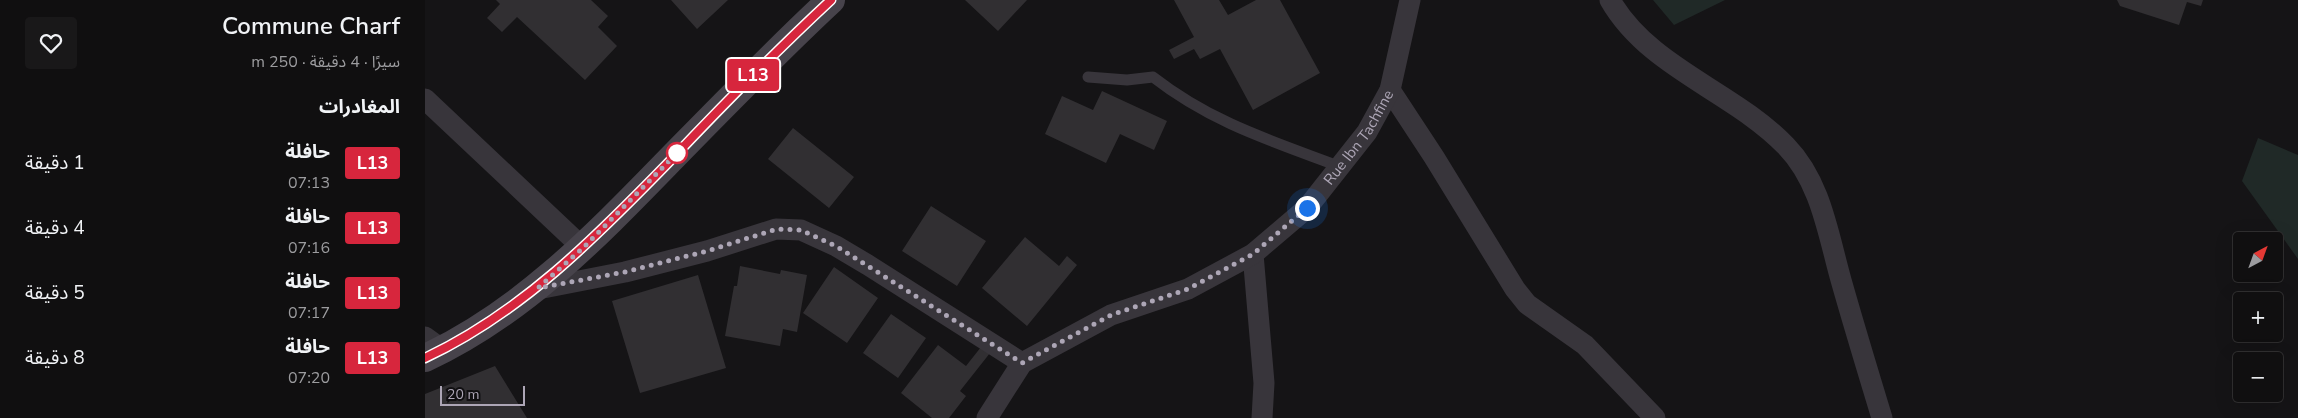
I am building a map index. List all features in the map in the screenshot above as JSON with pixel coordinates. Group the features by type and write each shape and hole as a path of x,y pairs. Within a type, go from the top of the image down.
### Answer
{"street":[{"path":"431,348 538,288 583,248 788,39 831,0"},
{"name":"Rue Ibn Tachfine","path":"987,418 1022,363 1111,315 1188,289 1253,254 1307,208 1367,132 1390,90 1410,0"},
{"path":"1611,0 1621,19 1649,48 1753,116 1788,148 1800,164 1816,192 1828,228 1881,418"},
{"path":"1390,90 1434,157 1515,289 1533,308 1585,345 1655,418"},
{"path":"425,99 583,248"},
{"path":"538,288 625,272 707,251 777,229 801,230 844,250 1022,363"},
{"path":"1253,254 1264,383 1262,418"}],"lane":[{"path":"1088,77 1127,80 1153,77 1179,98 1227,124 1341,167"}],"shaded area":[{"path":"1653,0 1725,0 1674,25"},
{"path":"2258,138 2298,155 2298,259 2283,238 2283,232 2279,232 2242,181"}],"building":[{"path":"496,0 591,0 608,16 598,27 617,46 585,80 517,17 502,32 487,18 500,4"},
{"path":"671,0 728,0 697,29"},
{"path":"965,0 1027,0 998,31"},
{"path":"1174,0 1219,0 1228,15 1256,0 1280,0 1320,73 1253,110 1220,49 1200,59 1194,49 1174,59 1169,50 1194,37"},
{"path":"2117,0 2203,0 2201,6 2187,2 2179,25 2120,6"},
{"path":"1102,91 1167,121 1154,150 1120,134 1106,163 1045,134 1062,96 1093,110"},
{"path":"793,128 854,177 829,208 768,159"},
{"path":"931,206 986,241 957,286 902,251"},
{"path":"1025,237 1059,266 1067,256 1077,265 1027,326 982,288"},
{"path":"740,266 780,274 781,270 807,275 797,332 783,329 780,346 725,336 734,286 737,286"},
{"path":"834,267 878,298 847,343 803,313"},
{"path":"698,275 726,368 640,393 612,301"},
{"path":"891,314 926,338 898,378 863,353"},
{"path":"938,345 966,366 981,347 990,353 960,391 966,396 949,418 932,418 901,393"},
{"path":"495,366 527,418 425,418 425,394"}],"bus line":[{"name":"L13","path":"425,358 443,350 538,288 583,248 788,39 831,0"}],"route":[{"path":"677,153 679,151 583,248 538,288 625,272 707,251 777,229 801,230 836,246 915,293 1022,363 1111,315 1188,289 1253,254 1307,208"}]}
